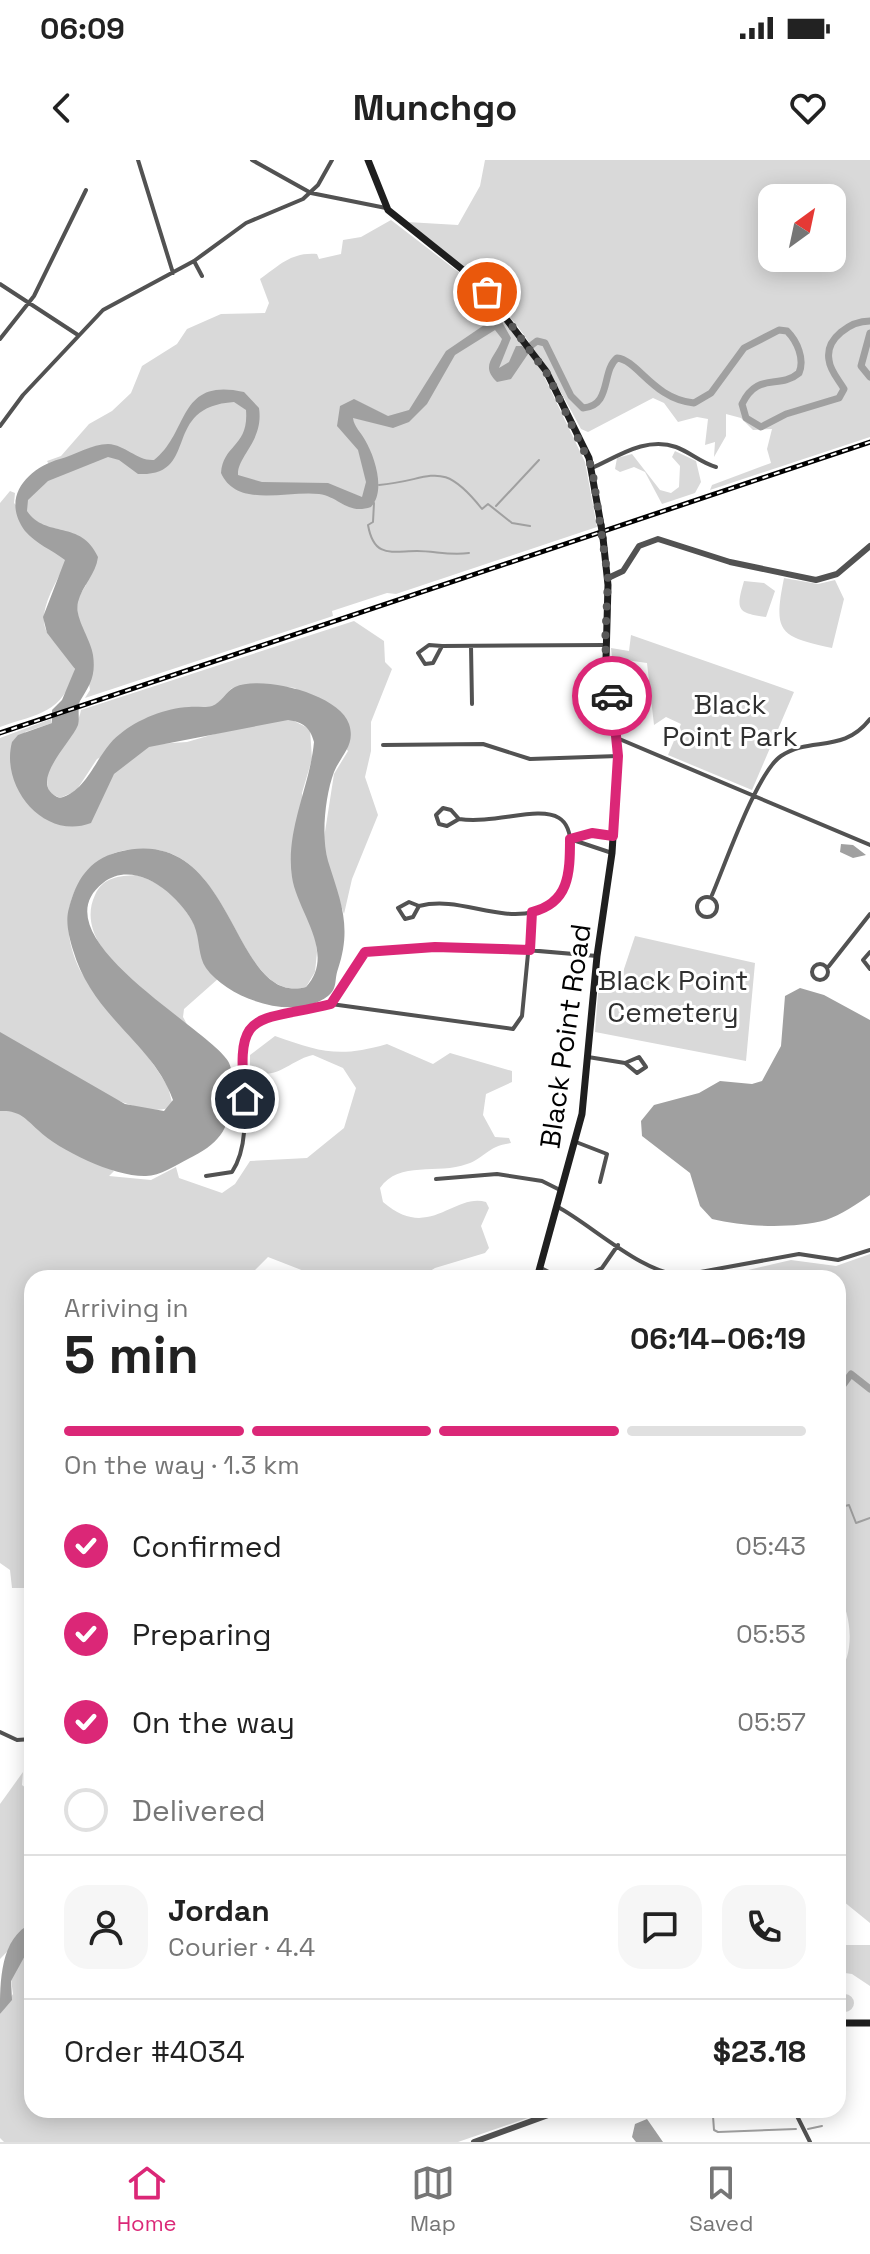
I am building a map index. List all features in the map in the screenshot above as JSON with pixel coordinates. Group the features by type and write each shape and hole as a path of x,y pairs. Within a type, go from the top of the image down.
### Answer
{"main road":[{"path":"368,160 386,208"},
{"name":"Black Point Road","path":"386,208 478,282 532,352 559,394 592,468 603,538 608,578 605,645 618,756 612,853 576,1142 540,1270"},
{"path":"846,2023 870,2023"}],"street":[{"path":"138,160 173,273"},
{"path":"252,160 311,193 386,208"},
{"path":"0,426 23,395 109,305 194,261 246,223 293,205 311,193 332,160"},
{"path":"0,339 29,304 86,190"},
{"path":"194,261 202,276"},
{"path":"0,284 61,327 78,335"},
{"path":"61,327 74,341"},
{"path":"592,468 627,450 665,445 678,447 716,467"},
{"path":"608,578 622,572 639,546 658,539 730,562 816,580 837,574 870,546"},
{"path":"442,646 432,664 419,659 422,647 442,646 605,645"},
{"path":"471,646 472,704"},
{"path":"712,895 716,911 703,916 698,903 712,895 766,771 781,756 846,740 870,719"},
{"path":"617,738 870,845"},
{"path":"383,745 483,744 530,759 618,756"},
{"path":"419,906 410,919 398,914 402,903 419,906 448,902 501,914 532,912 553,906 561,896 570,839 565,822 549,812 496,821 459,819 443,826 437,822 436,815 448,808 459,819"},
{"path":"570,839 592,833 613,836"},
{"path":"570,839 612,853"},
{"path":"206,1176 232,1172 244,1140 247,1114 240,1052 248,1030 264,1019 331,1004 513,1029 522,1016 532,912"},
{"path":"829,966 816,965 812,976 823,980 829,966 870,914"},
{"path":"331,1004 358,959 367,951 435,947 597,956"},
{"path":"870,952 863,960 870,969"},
{"path":"588,1057 625,1063 637,1073 646,1067 639,1057 625,1063"},
{"path":"576,1142 607,1154 600,1182"},
{"path":"436,1179 500,1174 542,1181 563,1191"},
{"path":"558,1207 657,1270"},
{"path":"598,1270 618,1245"},
{"path":"706,1270 799,1254 838,1260 870,1250"},
{"path":"541,1267 546,1270"},
{"path":"0,1732 17,1740 24,1740"},
{"path":"479,2141 541,2118"},
{"path":"798,2118 810,2142"}],"green space":[{"path":"485,160 870,160 870,437 710,490 712,485 771,463 767,449 772,429 753,430 741,418 726,414 726,436 714,457 715,442 705,445 708,419 697,417 678,422 664,403 653,398 588,432 581,429 546,367 508,314 463,268 407,222 458,225 480,186"},
{"path":"391,220 474,284 540,368 585,462 597,527 396,594 387,593 332,611 333,616 85,698 90,690 76,601 86,585 42,525 28,516 25,502 39,485 56,476 47,461 61,456 89,424 112,411 131,393 142,366 177,344 187,329 221,314 265,313 269,303 260,279 286,260 300,255 317,254 319,259 341,254 343,240 361,237"},
{"path":"675,451 696,461 701,482 695,493 662,504 645,472 634,467 620,472 615,469 617,458 632,454 660,490 671,493 679,487 680,466 672,457"},
{"path":"10,491 15,493 14,503 67,560 52,590 44,622 75,670 70,685 56,704 0,727 0,503"},
{"path":"784,578 818,584 835,580 844,599 832,648 801,640 784,629 779,610"},
{"path":"744,581 764,583 775,591 766,617 749,614 741,608"},
{"path":"354,621 384,641 385,662 392,669 371,722 371,751 365,777 378,815 352,879 344,914 322,851 334,774 348,751 295,688 270,685 232,688 216,705 97,759 76,791 60,798 50,793 48,771 81,710"},
{"name":"Black Point Park","path":"631,635 794,692 752,790 668,755 681,724 666,717 654,725 647,663 612,658 611,648 629,651"},
{"path":"51,719 52,723 25,732 40,813 111,776 142,745 187,742 242,726 290,719 310,729 312,759 302,793 317,952 315,972 306,987 282,986 264,973 247,951 216,896 197,872 174,855 143,849 116,852 94,866 75,890 68,918 72,950 78,966 153,1064 168,1087 173,1106 157,1110 112,1098 0,1035 0,738"},
{"path":"136,875 167,891 179,903 198,931 219,978 184,1009 183,1017 189,1028 121,970 105,953 95,934 91,915 98,889 112,879"},
{"name":"Black Point Cemetery","path":"635,936 755,963 746,1061 595,1032 600,968 623,972"},
{"path":"275,1036 305,1046 342,1052 387,1044 433,1064 450,1053 512,1071 512,1082 486,1094 483,1115 495,1137 509,1138 511,1143 491,1149 467,1164 398,1174 380,1188 383,1202 399,1213 414,1218 439,1214 474,1201 486,1202 489,1208 481,1226 489,1248 485,1253 432,1270 301,1270 268,1257 255,1270 24,1270 24,1588 12,1588 10,1570 0,1563 0,1110 13,1109 28,1116 53,1136 114,1171 109,1176 151,1180 176,1167 179,1178 222,1193 235,1184 250,1161 307,1158 344,1128 356,1088 343,1068 313,1055 266,1074 250,1067 250,1055"},
{"path":"870,1254 870,1923 846,1904 846,1658 850,1634 846,1612 846,1270 748,1270 791,1260 836,1266"},
{"path":"23,1772 24,1934 0,1959 0,1804"},
{"path":"846,1945 870,1945 870,1986 846,1973"},
{"path":"24,1955 24,2118 528,2118 458,2142 4,2142 0,2138 0,2014 13,1994 11,1979"},
{"path":"846,1994 853,2000 853,2006 846,2012"}],"shaded area":[{"path":"493,319 501,320 511,338 499,368 509,362 516,346 522,346 528,354 511,379 497,382 489,371 490,361 502,339 495,330 455,355 427,404 409,422 393,428 353,418 375,464 378,492 371,507 356,509 319,494 251,494 229,484 221,473 223,463 240,439 246,422 246,410 234,402 211,407 196,416 177,454 169,465 157,472 138,474 119,460 108,457 48,481 28,500 27,511 35,519 82,538 98,557 77,608 92,649 93,675 79,703 78,725 48,774 50,792 60,798 79,787 112,742 135,724 171,710 212,706 235,687 247,684 280,686 316,696 342,713 351,731 349,744 331,782 325,816 326,851 341,902 344,927 342,954 333,990 314,1004 298,1007 281,1007 246,997 216,979 206,968 194,925 168,893 143,877 116,876 103,883 88,905 91,929 107,954 132,980 214,1046 228,1061 233,1083 232,1097 228,1119 220,1136 198,1153 157,1174 146,1176 119,1172 74,1154 21,1116 0,1111 0,1032 125,1104 164,1111 173,1100 152,1062 108,1012 82,974 67,924 75,889 85,873 99,860 118,852 157,850 187,863 210,886 261,970 281,986 306,987 315,974 317,946 295,890 291,860 295,825 314,742 305,726 288,720 149,747 114,774 91,823 74,827 57,824 29,806 13,776 10,759 12,742 18,735 52,723 52,710 62,700 75,669 47,633 43,617 65,560 25,531 15,507 21,486 48,463 102,444 114,445 154,460 196,400 207,392 222,389 244,392 259,408 258,430 238,475 262,482 328,483 362,497 366,482 358,450 337,426 340,406 354,399 388,416 409,410 446,351"},
{"path":"841,844 853,845 866,855 853,858 840,852"},
{"path":"800,988 824,995 870,1020 870,1195 837,1215 813,1223 769,1226 712,1219 700,1206 690,1173 642,1136 641,1121 654,1105 699,1093 720,1081 752,1084 762,1081 781,1046 785,996"},
{"path":"24,1928 24,1957 11,1981 12,2000 0,2014 4,1962"},
{"path":"647,2119 663,2142 636,2142 632,2137 635,2124"}],"waterway":[{"path":"524,351 537,341 545,343 571,396 583,408 598,401 617,358 632,365 668,395 694,403 711,393 744,348 779,330 787,331 799,350 799,373 791,378 762,384 748,394 742,404 746,418 761,427 786,414 839,398 844,389 830,364 831,345 841,332 855,324 870,321"},
{"path":"870,333 861,366 870,377"},
{"path":"496,506 539,460"},
{"path":"379,485 424,477 445,477 456,482 482,509 488,504 512,523 530,526"},
{"path":"374,503 373,522 368,525 375,543 385,551 469,553"},
{"path":"846,1381 851,1374 870,1389"},
{"path":"846,1506 849,1505 856,1523 870,1518"},
{"path":"713,2118 714,2130 718,2132 796,2129"},
{"path":"808,2129 822,2126"}],"railway":[{"path":"0,733 870,442"}],"way so far":[{"path":"487,292 548,375 592,468 608,578 605,645 612,696"}],"route":[{"path":"245,1099 240,1052 251,1026 266,1018 331,1004 365,952 435,947 530,950 532,912 553,906 561,896 568,868 570,839 592,833 613,836 618,756 612,696"}]}
